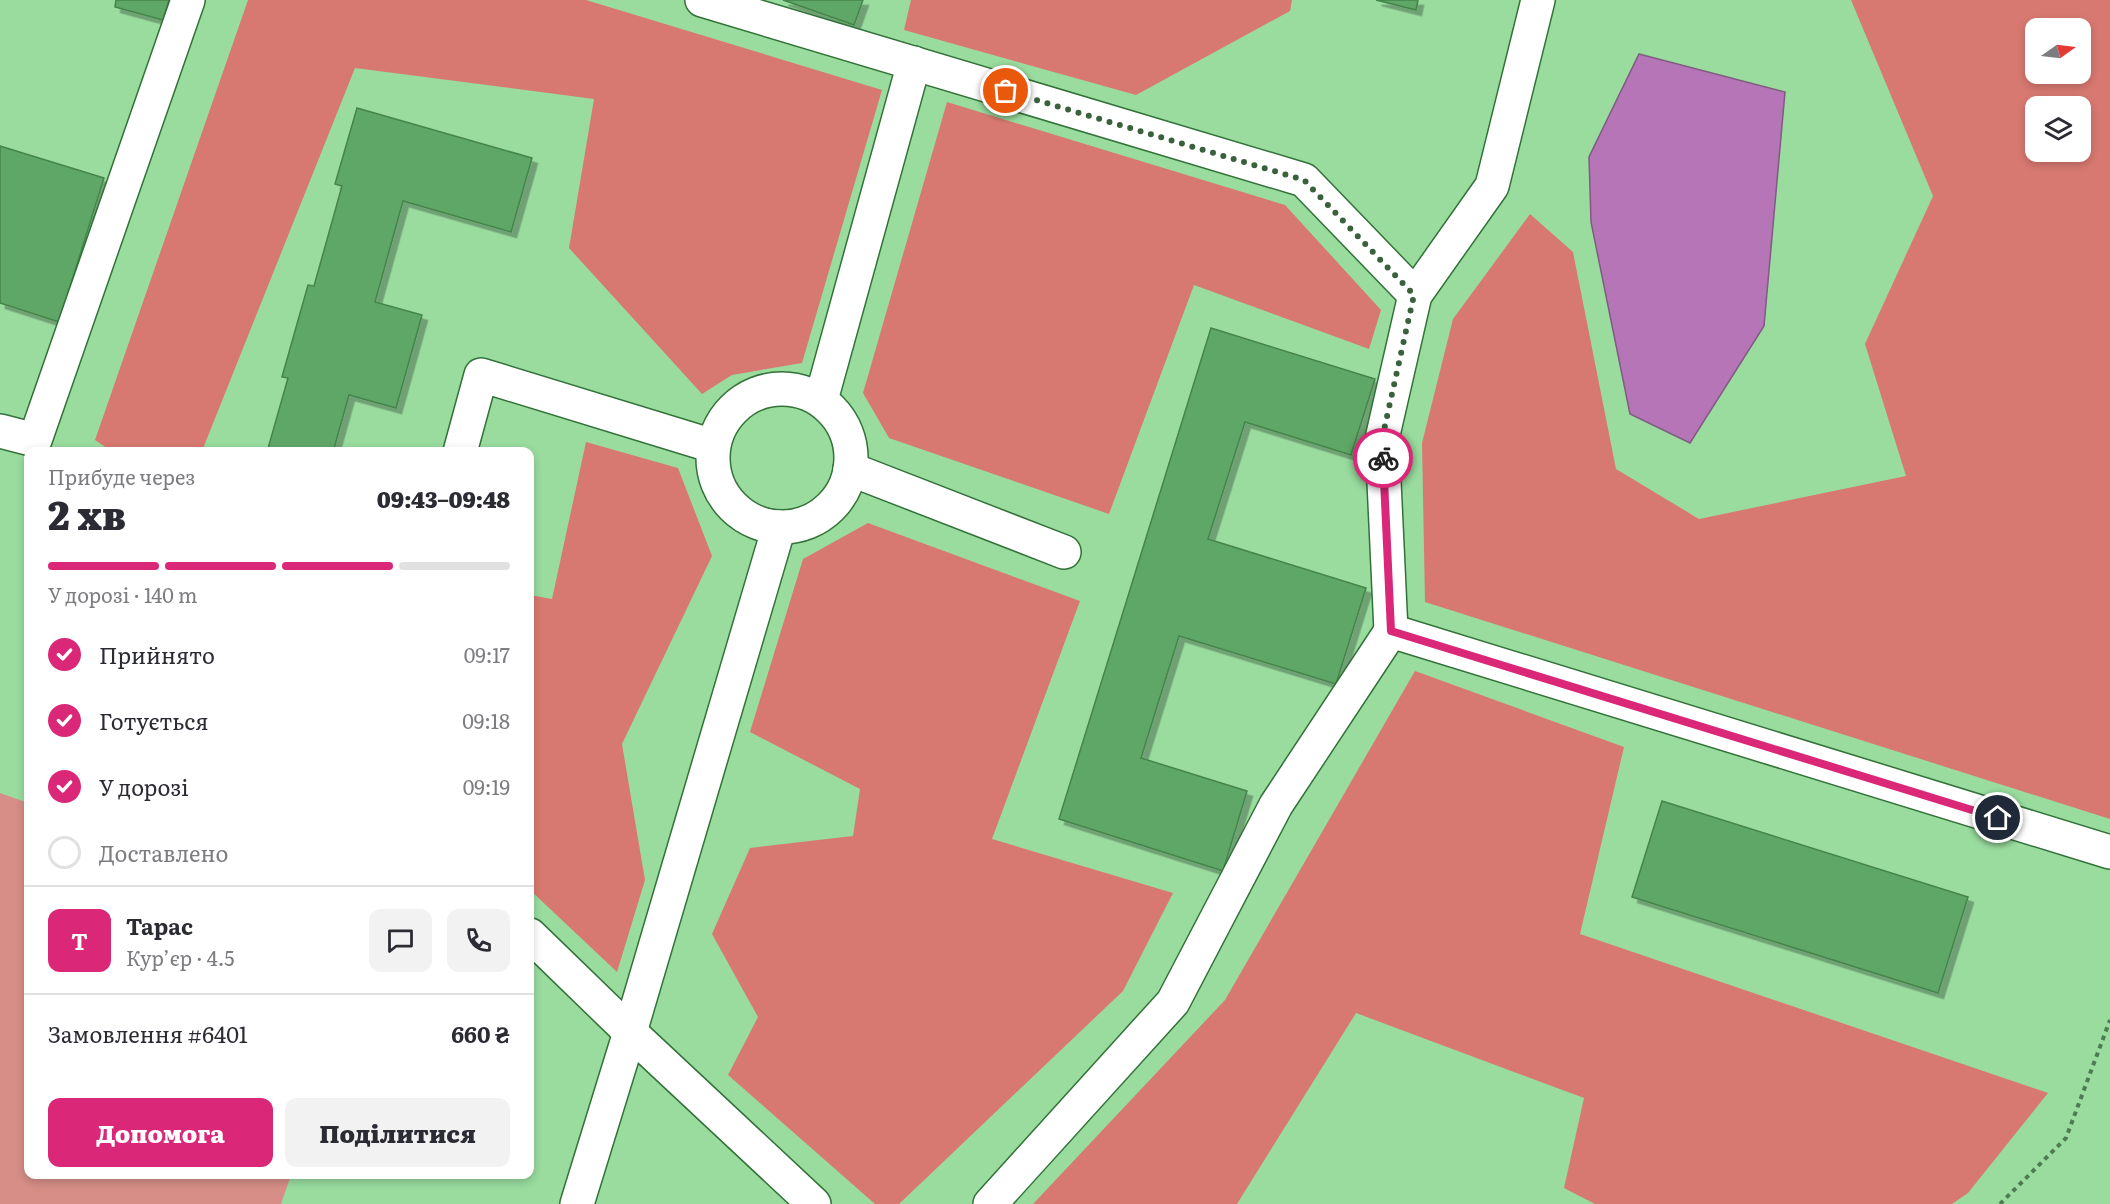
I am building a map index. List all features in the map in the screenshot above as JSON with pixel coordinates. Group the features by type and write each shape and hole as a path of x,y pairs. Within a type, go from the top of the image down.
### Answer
{"lane":[{"path":"0,431 40,446 188,0"},
{"path":"702,0 1304,180 1414,295"},
{"path":"990,1204 1173,1002 1276,805 1391,631 1382,439 1414,295 1492,186 1538,0"},
{"path":"820,400 914,63"},
{"path":"461,447 481,375 713,446"},
{"path":"783,388 803,391 820,400 835,414 846,431 851,450 850,470 844,488 833,505 818,517 799,525 779,527 760,524 742,515 728,502 717,484 712,466 713,446 719,427 731,411 746,398 764,390 783,388"},
{"path":"850,470 1064,552"},
{"path":"577,1204 779,527"},
{"path":"1391,631 2110,852"},
{"path":"534,938 630,1032 814,1204"}],"path":[{"path":"2000,1204 2066,1138 2110,1020"}],"shaded area":[{"path":"248,0 586,0 882,90 802,363 732,375 702,394 569,248 594,99 355,68 204,447 105,447 95,440"},
{"path":"911,0 1292,0 1290,11 1136,95 904,30"},
{"path":"1851,0 2110,0 2110,819 1425,602 1422,443 1453,319 1530,214 1573,252 1616,469 1699,519 1906,476 1865,344 1933,196"},
{"path":"1639,54 1785,92 1764,326 1690,443 1630,414 1591,222 1589,157"},
{"path":"947,102 1285,205 1381,310 1369,349 1194,285 1109,514 889,438 863,393"},
{"path":"586,442 678,468 712,556 622,744 645,880 617,972 534,894 534,596 552,599"},
{"path":"868,523 1080,601 992,839 1173,893 1123,991 899,1204 875,1204 728,1075 758,1017 712,934 750,848 853,836 860,789 750,732 803,559"},
{"path":"1415,671 1624,747 1580,934 2048,1093 1968,1193 1952,1204 1595,1204 1564,1188 1584,1098 1356,1013 1237,1204 1033,1204 1225,1000"},
{"path":"0,793 24,802 24,1179 290,1179 281,1204 0,1204"}],"building":[{"path":"116,0 169,0 163,20 115,7"},
{"path":"783,0 863,0 854,25"},
{"path":"1376,0 1418,0 1416,10"},
{"path":"357,108 532,158 511,232 403,201 375,302 422,315 396,408 349,395 334,447 268,447 288,378 282,377 308,285 314,286 342,186 335,184"},
{"path":"0,146 104,178 59,322 0,303"},
{"path":"1211,328 1375,379 1351,455 1245,422 1208,539 1366,588 1336,684 1179,636 1141,758 1247,791 1223,871 1059,819"},
{"path":"1662,801 1968,897 1938,993 1632,897"}],"way so far":[{"path":"1006,91 1304,180 1414,295 1382,439 1383,458"}],"route":[{"path":"1383,458 1391,631 1998,818"}]}
